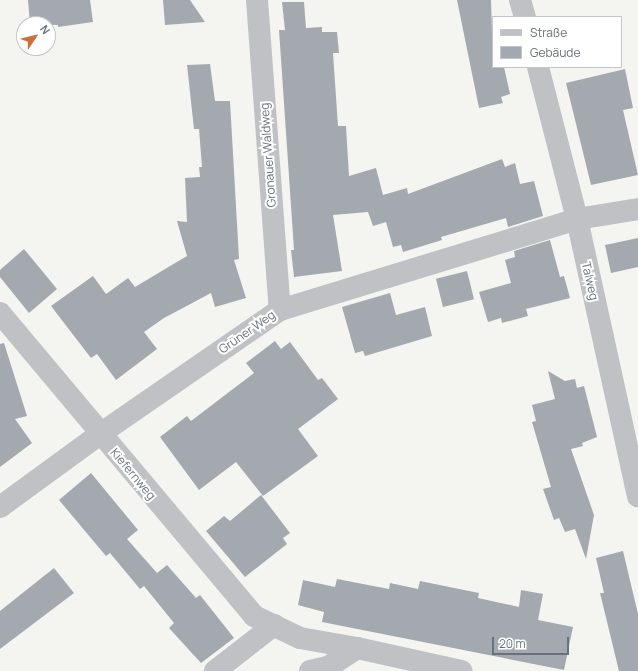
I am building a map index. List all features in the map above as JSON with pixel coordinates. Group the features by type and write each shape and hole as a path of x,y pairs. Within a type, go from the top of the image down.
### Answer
{"street":[{"name":"Gronauer Waldweg","path":"257,0 280,310"},
{"path":"520,0 525,16"},
{"name":"Talweg","path":"538,68 577,220 638,496"},
{"name":"Grüner Weg","path":"0,507 100,434 280,310 577,220 638,209"},
{"name":"Kiefernweg","path":"0,313 254,616 300,638 357,648 462,671"},
{"path":"215,671 274,625"},
{"path":"310,671 328,667 357,648"}],"building":[{"path":"28,0 90,0 93,22 58,27 58,25 56,25 56,16 29,16"},
{"path":"163,0 190,0 205,22 165,25"},
{"path":"457,0 491,0 492,68 504,68 510,94 501,97 503,103 479,108"},
{"path":"282,2 304,2 306,28 322,27 322,32 337,32 339,53 333,53 338,126 346,126 349,176 376,168 383,195 407,188 408,194 502,159 505,167 515,163 520,184 534,181 543,216 508,227 506,218 441,237 442,240 403,252 401,245 393,247 386,222 373,226 368,212 333,215 342,271 294,277 291,250 294,250 279,30 285,30"},
{"path":"210,64 215,101 230,101 239,259 234,260 246,298 215,307 211,293 164,318 144,332 157,349 116,380 97,354 91,358 51,306 93,276 106,294 128,278 135,287 187,256 177,221 187,222 185,178 200,177 199,167 202,167 199,129 194,129 187,65"},
{"path":"625,69 633,108 623,110 638,175 591,185 566,83"},
{"path":"638,238 638,267 611,273 605,245"},
{"path":"550,240 560,277 564,276 570,298 526,309 528,316 502,323 501,318 488,322 479,292 511,283 505,260 515,257 514,251"},
{"path":"24,249 57,289 29,313 0,277 0,270"},
{"path":"467,271 474,299 443,307 436,279"},
{"path":"390,293 396,315 425,307 432,336 365,356 363,351 355,353 342,307"},
{"path":"275,341 281,349 290,342 318,380 322,378 338,399 298,429 318,456 263,496 236,462 199,490 160,437 187,416 191,421 254,373 246,363"},
{"path":"4,343 27,416 15,419 32,443 0,467 0,344"},
{"path":"548,371 565,381 575,379 577,388 584,386 597,437 582,443 583,446 571,449 594,515 586,559 575,529 565,532 559,518 554,520 543,489 551,487 532,422 536,421 532,405 555,399"},
{"path":"91,473 138,530 127,539 157,573 167,565 196,598 200,595 234,638 201,663 169,628 174,623 144,586 140,589 110,553 106,556 59,500"},
{"path":"261,495 290,533 283,538 287,544 245,577 206,531 224,516 230,521"},
{"path":"623,551 638,614 638,671 619,671 600,593 604,593 596,558"},
{"path":"54,568 74,593 0,649 0,611"},
{"path":"337,579 389,589 390,583 418,589 420,581 479,593 478,598 519,607 521,590 543,594 538,620 573,627 564,670 322,622 324,612 298,605 303,580 335,587"}]}
